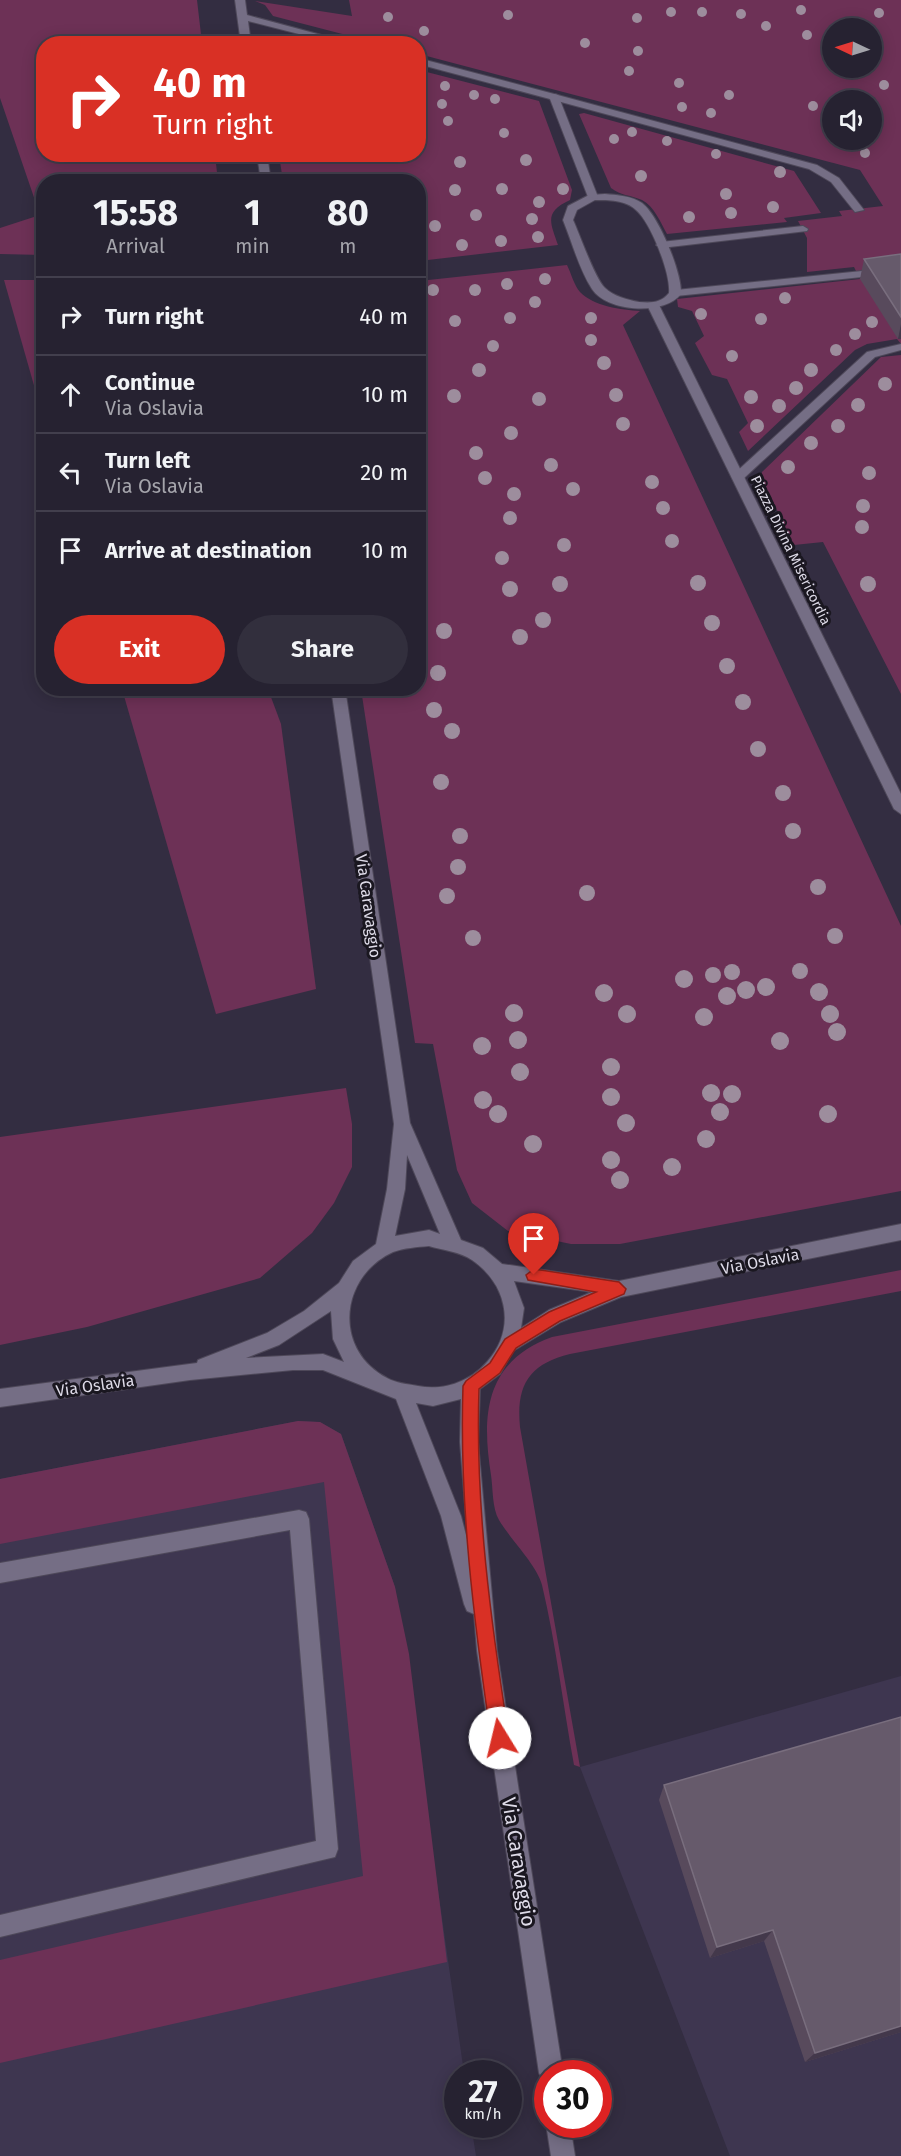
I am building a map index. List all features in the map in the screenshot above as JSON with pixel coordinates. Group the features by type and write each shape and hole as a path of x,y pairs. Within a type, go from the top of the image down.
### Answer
{"street":[{"path":"240,0 245,36"},
{"path":"243,17 319,36"},
{"path":"426,64 813,167 835,180 859,210"},
{"path":"554,97 594,197"},
{"path":"594,197 625,200 646,213 661,244 676,280 676,293 672,298 653,305 615,301 598,290 568,220 572,208 594,197"},
{"path":"661,244 802,229"},
{"path":"676,293 901,270"},
{"name":"Piazza Divina Misericordia","path":"653,305 901,809"},
{"path":"739,476 864,360 880,350 901,347"},
{"name":"Via Caravaggio","path":"339,696 402,1123 396,1189 384,1248"},
{"name":"Via Caravaggio","path":"402,1123 452,1241"},
{"name":"Via Oslavia","path":"511,1344 555,1316 619,1289 901,1232"},
{"path":"429,1238 452,1241 487,1259 501,1272 513,1294 517,1319 511,1344 495,1368 471,1386 449,1394 426,1397 403,1394 376,1383 354,1364 341,1340 338,1314 344,1289 360,1265 384,1248 406,1241 429,1238"},
{"name":"Via Oslavia","path":"501,1272 550,1277 619,1289"},
{"name":"Via Oslavia","path":"190,1372 273,1340 310,1317 344,1289"},
{"name":"Via Oslavia","path":"0,1398 190,1372 293,1362 323,1362 376,1383"},
{"name":"Via Caravaggio","path":"471,1386 469,1442 487,1651 549,2060"},
{"name":"Via Caravaggio","path":"403,1394 451,1516 487,1651"},
{"path":"0,1573 299,1519 327,1849 0,1926"},
{"path":"560,2138 563,2156"}],"shaded area":[{"path":"0,0 197,0 201,36 36,36 36,162 216,162 217,174 36,174 36,203 0,98"},
{"path":"349,0 901,0 901,344 897,339 867,344 855,350 748,451 739,432 748,423 727,379 712,375 695,343 704,336 692,311 678,307 677,299 860,279 854,267 807,272 807,238 798,221 842,216 839,211 883,206 860,170 426,56 426,36 350,36 273,16 265,5 255,1 352,16"},
{"path":"426,72 539,101 572,190 570,200 556,209 551,218 558,245 426,260 426,174 282,174 280,162 426,162"},
{"path":"584,113 794,171 821,213 784,218 787,222 667,234 650,206 638,198 619,193 611,188 579,114"},
{"path":"36,216 36,255 0,254 0,228"},
{"path":"567,265 580,292 592,301 625,310 640,311 623,325 901,926 901,1191 620,1244 571,1244 508,1231 472,1203 457,1170 433,1044 415,1043 362,696 426,696 426,280"},
{"path":"4,280 36,280 36,392"},
{"path":"901,355 901,694 823,542 794,545 761,477 762,472 881,357"},
{"path":"124,696 271,696 281,724 316,989 216,1014"},
{"path":"346,1088 352,1124 352,1167 334,1203 312,1233 260,1278 87,1327 0,1345 0,1137"},
{"path":"901,1270 901,1291 570,1354 544,1364 528,1378 520,1399 520,1427 580,1767 574,1765 542,1585 535,1569 499,1520 494,1504 487,1431 493,1392 501,1375 513,1360 530,1347 552,1337"},
{"path":"298,1421 320,1422 341,1434 395,1587 462,2060 444,2060 444,2138 473,2138 476,2156 0,2156 0,1479"},
{"path":"298,1421 320,1422 341,1434 395,1587 409,1654 447,1962 0,2063 0,1960 363,1876 324,1482 0,1544 0,1479"},
{"path":"901,1676 901,2156 730,2156 580,1767"}],"building":[{"path":"901,254 901,317 864,259"},
{"path":"901,1717 901,2026 815,2053 773,1930 717,1947 664,1785"}],"route":[{"path":"500,1738 487,1651 475,1534 469,1442 471,1386 495,1368 511,1344 555,1316 619,1289 534,1275"}]}
